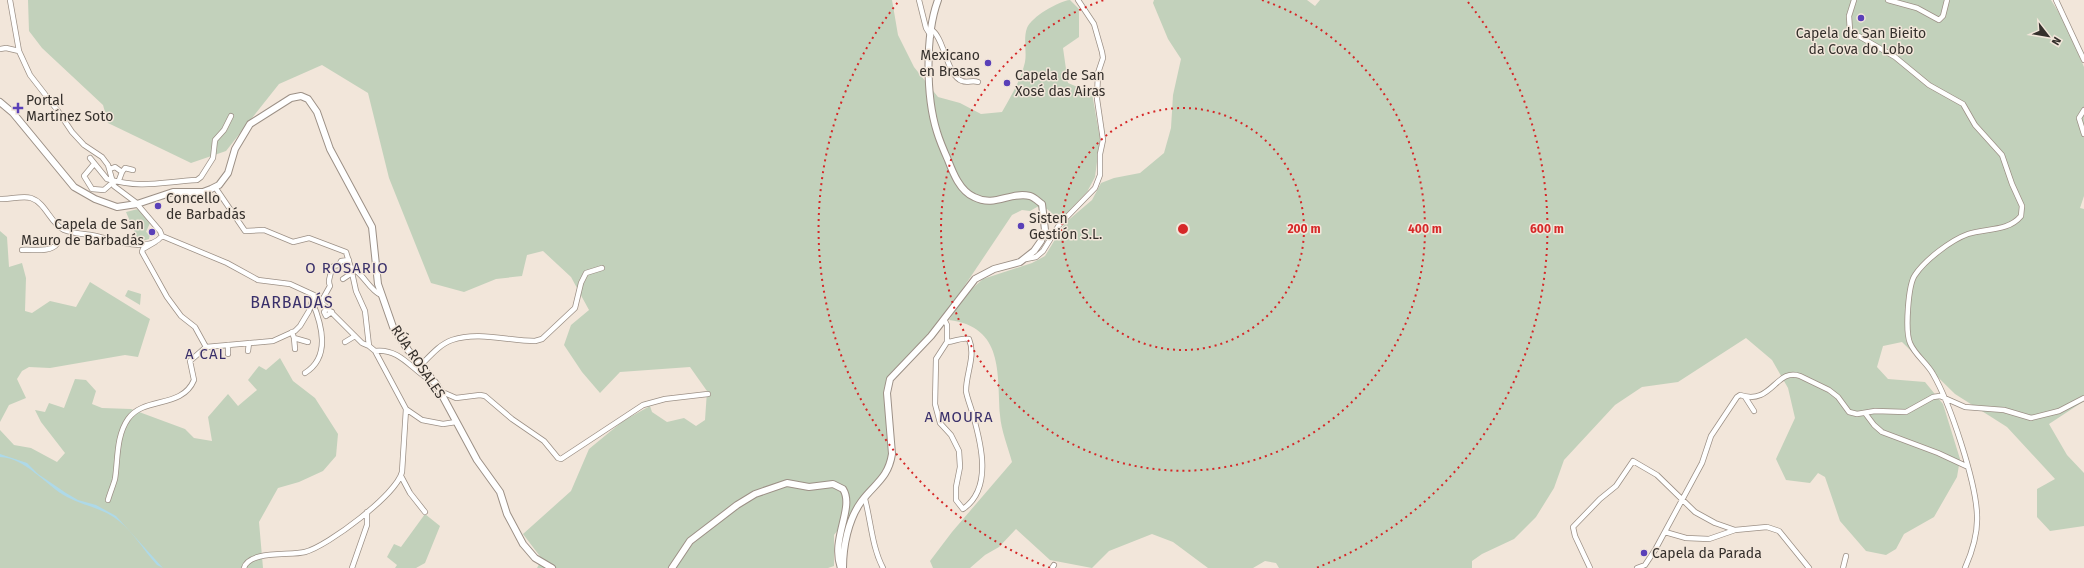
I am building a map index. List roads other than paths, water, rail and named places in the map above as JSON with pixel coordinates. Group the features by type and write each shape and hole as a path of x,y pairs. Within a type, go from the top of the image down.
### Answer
{"street":[{"path":"10,0 19,51 30,75 72,132 84,145 101,156 110,169 112,181 118,190 137,204 161,237 227,263 258,280 290,284 314,295 355,336 375,351 406,409 422,420 443,424 456,422"},
{"path":"918,0 926,28 931,33 938,35 946,60 959,79 964,82 978,82"},
{"path":"938,0 931,33 929,73 936,131 953,173 963,189 973,197 988,202 1030,196 1042,204 1045,230 1041,241 1026,259"},
{"path":"842,568 850,526 856,510 882,480 891,461 892,454 887,393 890,379 944,319 975,279 994,269 1036,257 1043,251 1059,224 1095,188 1100,175 1100,154 1103,140 1097,99 1098,73 1103,58 1094,24 1078,0"},
{"path":"1854,0 1849,16 1850,31 1895,57 1934,88 1963,104 1975,125 2002,155 2012,184 2022,206 2022,214 2017,221 2006,226 1973,233 1959,238 1928,261 1912,280 1910,292 1909,339 1916,353 1933,374 1944,398 1966,466 1977,515 1974,542 1965,568"},
{"path":"1888,0 1916,8 1939,20 1943,16 1947,0"},
{"path":"2056,0 2084,60"},
{"path":"0,49 6,48 19,51"},
{"name":"RÚA ROSALES","path":"215,187 225,179 241,138 250,124 258,117 297,96 308,99 317,112 331,150 362,205 372,228 374,236 376,273 393,327 436,384 477,460 500,492 507,514 523,544 536,558 552,568"},
{"path":"0,102 13,113 70,183 81,192 111,206 125,207 173,192 203,192 215,187 245,231 264,230 293,242 305,238 312,239 346,252 356,291 365,311 369,346"},
{"path":"2084,110 2080,118 2084,134"},
{"path":"90,158 107,178 112,181 119,180 134,185 150,186 199,179 213,158 215,140 224,130 231,116"},
{"path":"94,164 84,176 92,189 104,190 112,181"},
{"path":"110,169 115,168 122,172"},
{"path":"119,180 125,168 133,170"},
{"path":"0,199 30,198 40,204 57,224 66,230 125,244 146,244 161,237"},
{"path":"161,237 143,249 142,252 167,297 182,316 195,328 206,347"},
{"path":"22,250 42,250 53,248 57,244"},
{"path":"321,302 330,286 328,281 331,268 339,265 341,261 349,260"},
{"path":"421,365 436,350 451,340 489,338 535,341 542,338 575,308 580,283 586,273 602,268"},
{"path":"351,270 355,269 363,279 382,295"},
{"path":"343,279 351,270"},
{"path":"108,500 114,481 122,431 128,418 144,406 166,402 183,394 194,380 190,361 206,347 273,341 292,332 300,326 314,295"},
{"path":"304,373 318,361 322,337 322,332 312,302"},
{"path":"944,319 947,326 947,342 936,359 935,404 940,423 951,435 959,451 960,467 956,487 956,500 963,509 970,504 978,490 982,466 980,442 966,391 972,347 969,339 964,338 955,342 947,342"},
{"path":"292,332 295,348"},
{"path":"345,342 355,336"},
{"path":"294,338 308,342"},
{"path":"248,343 248,351"},
{"path":"228,345 228,354"},
{"path":"375,351 391,352 400,356 417,373 436,384"},
{"path":"1636,568 1645,565 1665,532 1702,463 1711,436 1736,396 1759,397 1778,381 1795,374 1834,393 1849,412 1857,414 1875,411 1906,412 1933,397 1940,396 1965,406 2004,410 2031,418 2059,411 2084,398"},
{"path":"440,391 456,398 480,395 485,396 512,420 544,441 558,458 561,459 643,405 665,399 708,394"},
{"path":"1745,397 1754,411"},
{"path":"244,568 248,560 260,556 296,554 320,546 367,512 389,493 401,476 406,409"},
{"path":"1865,413 1874,426 1882,432 1938,453 1966,466"},
{"path":"1590,568 1575,536 1573,527 1600,499 1616,486 1631,462 1639,464 1657,475 1682,500 1705,518 1736,530"},
{"path":"401,476 410,493 425,512"},
{"path":"674,565 690,541 737,505 755,494 787,483 809,487 832,484 843,489 847,500 838,542 837,558 842,568"},
{"path":"865,499 874,533 876,555 883,568"},
{"path":"352,568 367,525 367,512"},
{"path":"1665,532 1686,538 1709,539 1736,530 1767,527 1774,528 1782,533 1809,568"},
{"path":"1843,568 1846,556"}],"water":[{"path":"0,454 27,463 38,474 66,493 78,500 96,505 116,516 163,568 157,565 119,521 107,513 67,497 27,467 18,462 0,457"}],"place":[{"name":"Capela de San Bieito da Cova do Lobo","path":"1861,18"},
{"name":"Mexicano en Brasas","path":"988,63"},
{"name":"Capela de San Xosé das Airas","path":"1007,83"},
{"name":"Portal Martínez Soto","path":"18,108"},
{"name":"Concello de Barbadás","path":"158,206"},
{"name":"Sisten Gestión S.L.","path":"1021,226"},
{"name":"Capela de San Mauro de Barbadás","path":"152,232"},
{"name":"Capela da Parada","path":"1644,553"}],"district":[{"name":"O ROSARIO","path":"347,268"},
{"name":"BARBADÁS","path":"292,302"},
{"name":"A CAL","path":"206,354"},
{"name":"A MOURA","path":"959,417"}]}
